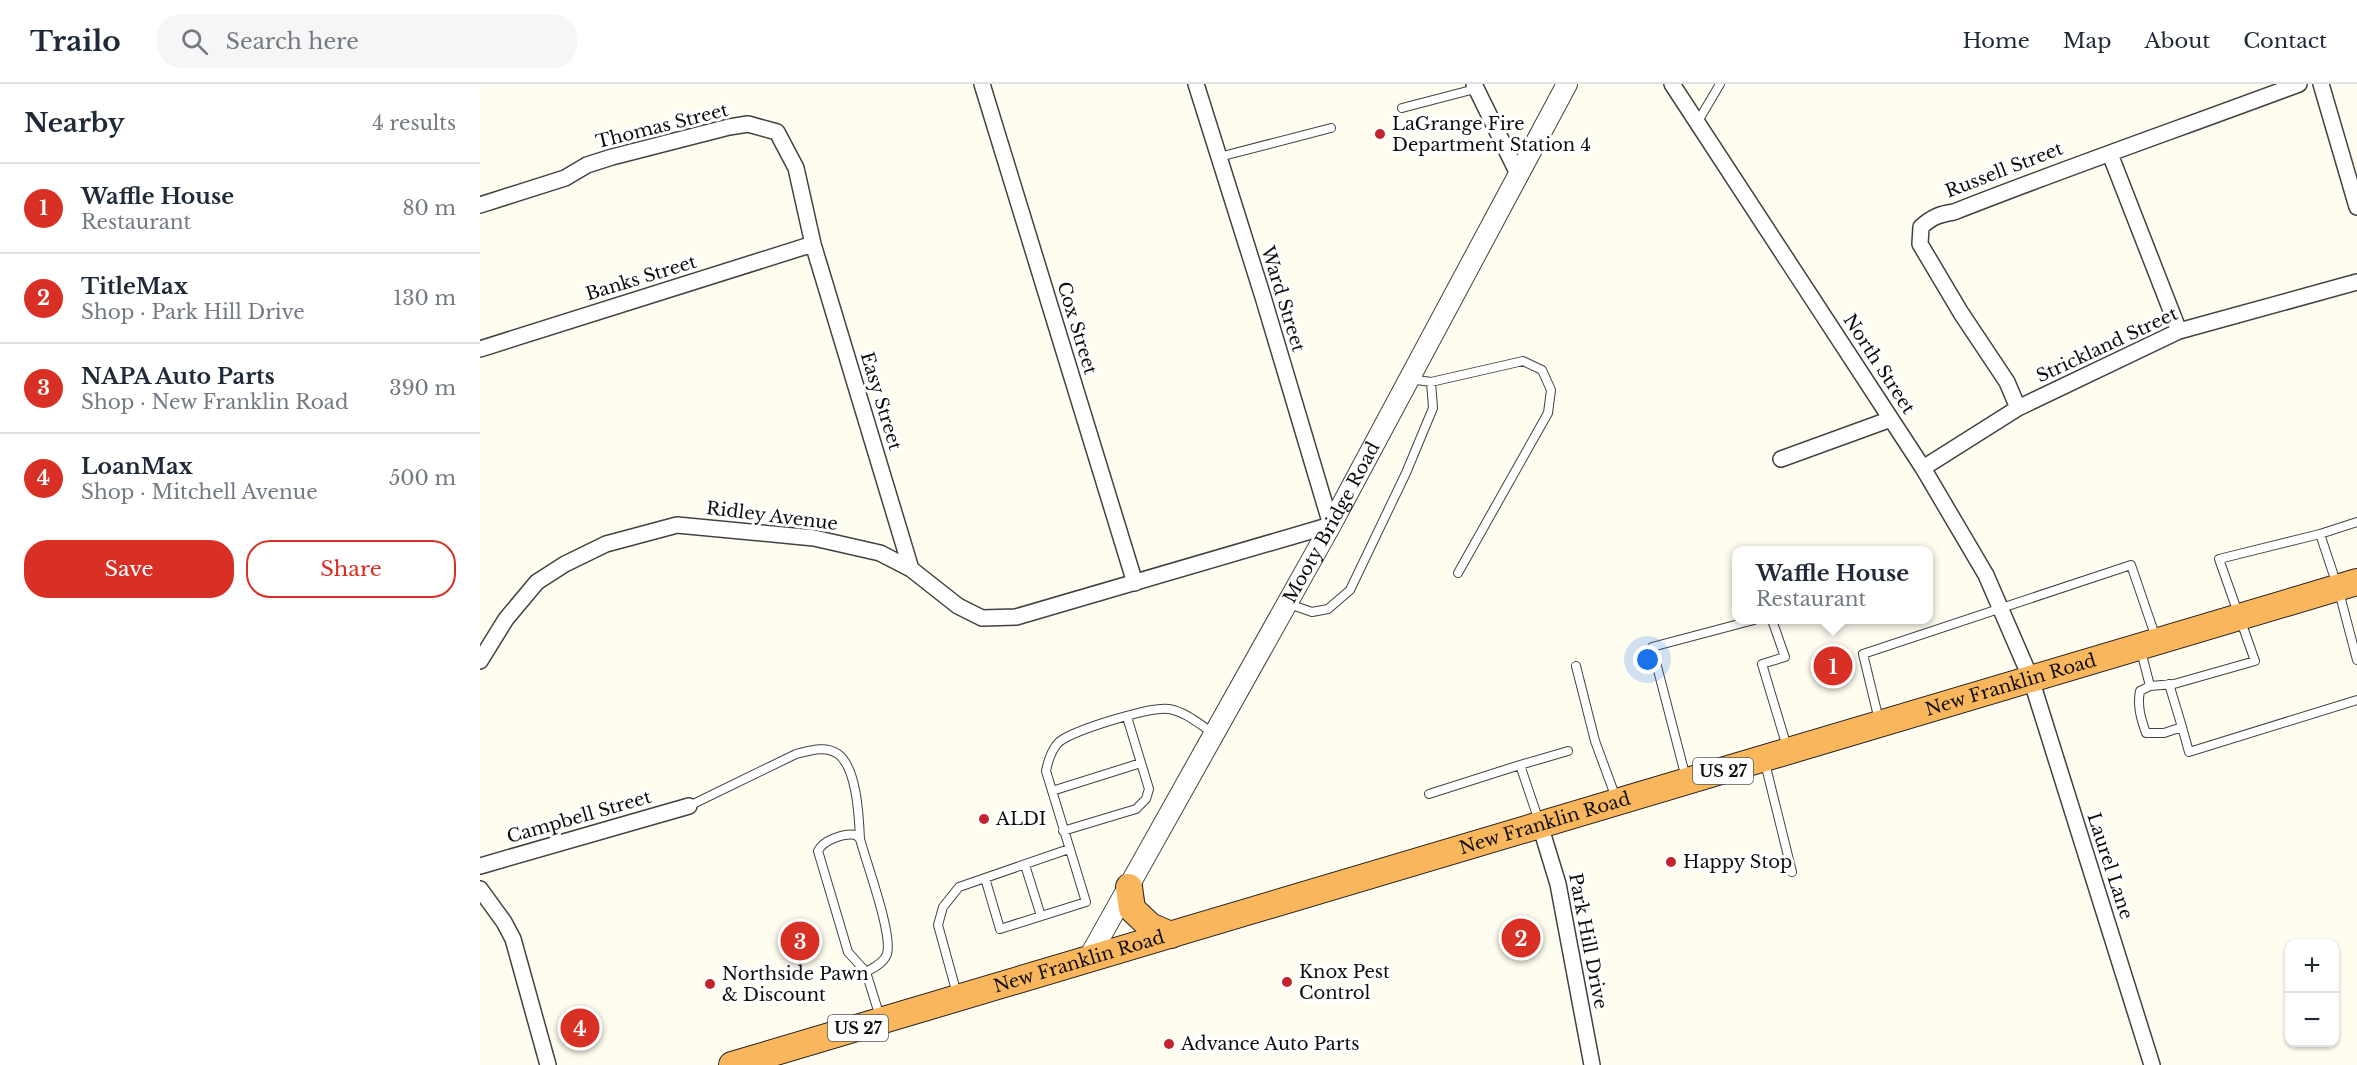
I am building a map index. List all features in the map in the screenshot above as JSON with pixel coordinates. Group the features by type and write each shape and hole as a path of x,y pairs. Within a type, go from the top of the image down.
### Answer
{"highway":[{"name":"New Franklin Road","path":"732,1065 2348,585"},
{"path":"1128,887 1132,909 1150,926 1171,935"}],"street":[{"name":"Cox Street","path":"982,84 1135,583"},
{"name":"Ward Street","path":"1196,84 1331,525"},
{"name":"Mooty Bridge Road","path":"1088,959 1331,525 1567,84"},
{"name":"North Street","path":"1672,84 1923,468 1986,575 2031,679"},
{"name":"Russell Street","path":"2018,408 2007,382 1961,313 1920,244 1919,235 1922,227 1931,218 1954,212 2077,164 2299,84"},
{"path":"2321,84 2357,207"},
{"path":"1475,86 1518,174"},
{"name":"Thomas Street","path":"480,205 565,178 587,165 612,157 748,124 777,132 796,168 813,244"},
{"path":"2110,154 2179,331"},
{"name":"Banks Street","path":"480,349 813,244"},
{"name":"Easy Street","path":"813,244 911,569"},
{"name":"Strickland Street","path":"1923,468 2018,408 2179,331 2357,282"},
{"path":"1780,459 1891,419"},
{"name":"Ridley Avenue","path":"480,661 506,619 537,582 565,564 606,544 677,525 814,538 880,553 911,569 958,606 982,618 1016,617 1331,525"},
{"name":"Laurel Lane","path":"2031,679 2152,1065"},
{"name":"Campbell Street","path":"480,866 689,806"},
{"name":"Park Hill Drive","path":"1540,825 1558,884 1592,1065"},
{"path":"480,889 504,922 513,939 548,1065"}],"lane":[{"path":"1698,123 1720,84"},
{"path":"1402,108 1475,86"},
{"path":"1219,157 1331,128"},
{"path":"1408,379 1431,382 1523,361 1542,370 1551,390 1548,413 1458,573"},
{"path":"1287,604 1312,612 1328,609 1350,590 1406,473 1433,408 1431,382"},
{"path":"2182,727 2164,733 2146,733 2138,700 2140,691 2150,686 2169,684 2255,661 2219,559 2320,534 2357,522"},
{"path":"2320,534 2348,585 2357,660"},
{"path":"1880,724 1863,654 2131,565 2148,644 2150,686"},
{"path":"1687,781 1652,647 1739,624"},
{"path":"1773,624 1785,657 1762,664 1788,751"},
{"path":"1576,666 1595,741 1618,802"},
{"path":"2169,684 2189,752 2357,700"},
{"path":"985,878 1000,929 1086,902 1046,771 1048,758 1058,743 1077,732 1158,708 1171,709 1184,714 1214,734"},
{"path":"1064,831 1136,809 1146,799 1149,789 1127,717"},
{"path":"689,806 796,754 814,749 839,754 850,772 857,802 860,839 884,924 887,947 884,960 866,972"},
{"path":"1429,794 1568,752"},
{"path":"1764,758 1792,873"},
{"path":"1052,791 1141,763"},
{"path":"1520,765 1540,825"},
{"path":"860,839 850,834 826,842 819,847 818,851 848,952 866,972 881,1021"},
{"path":"958,998 938,925 943,907 959,887 1069,849"},
{"path":"1025,865 1041,916"}],"place":[{"name":"LaGrange Fire Department Station 4","path":"1380,134"},
{"name":"Waffle House","path":"1833,666"},
{"name":"ALDI","path":"984,819"},
{"name":"Happy Stop","path":"1671,862"},
{"name":"TitleMax","path":"1521,938"},
{"name":"NAPA Auto Parts","path":"800,941"},
{"name":"Knox Pest Control","path":"1287,982"},
{"name":"Northside Pawn & Discount","path":"710,984"},
{"name":"LoanMax","path":"580,1028"},
{"name":"Advance Auto Parts","path":"1169,1044"}]}
